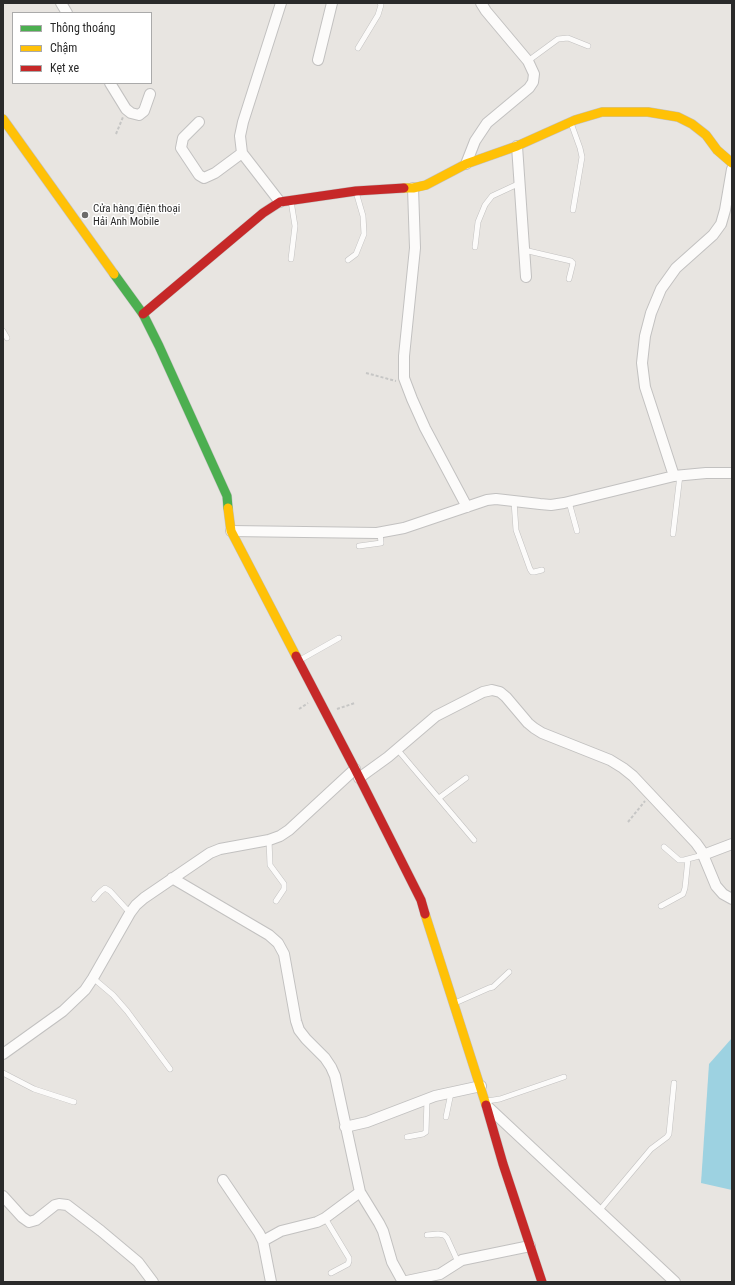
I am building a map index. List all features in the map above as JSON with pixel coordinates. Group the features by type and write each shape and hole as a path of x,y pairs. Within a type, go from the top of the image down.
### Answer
{"street":[{"path":"61,3 66,12"},
{"path":"280,202 242,153 240,136 243,122 281,3"},
{"path":"318,60 332,3"},
{"path":"466,164 475,141 487,123 529,88 533,82 534,74 528,61 481,3"},
{"path":"111,84 126,109 131,113 138,115 144,112 150,94"},
{"path":"143,314 263,213 280,202 356,191 413,188 426,185 466,164 517,146 571,122 602,112 648,112 678,117 692,124 706,135 717,150 732,163"},
{"path":"3,119 143,314 227,496 231,531 422,900 481,1086 503,1164 542,1282"},
{"path":"199,122 183,138 181,148 199,175 204,178 215,173 242,153"},
{"path":"517,146 526,277"},
{"path":"677,476 645,387 642,363 645,336 651,313 661,289 676,268 713,235 721,224 732,169"},
{"path":"413,188 415,248 404,356 404,378 424,428 467,507"},
{"path":"231,531 380,533 404,528 487,500 496,499 551,505 677,476 706,473 732,473"},
{"path":"3,1054 63,1011 85,990 130,913 144,898 210,852 268,840 280,836 357,774 380,763 436,716 483,692 492,690 500,692 506,697 528,723 542,733 610,760 633,776 696,842 716,886 723,894 732,899"},
{"path":"703,856 732,844"},
{"path":"172,878 269,935 278,943 284,954 296,1021 299,1030 325,1058 335,1076 360,1192 383,1231 392,1262 403,1282 440,1274 458,1262 468,1258 530,1246"},
{"path":"345,1127 367,1122 427,1099 481,1086"},
{"path":"486,1103 675,1282"},
{"path":"223,1180 263,1241 271,1282"},
{"path":"263,1241 281,1231 317,1222 325,1218 360,1192"},
{"path":"3,1196 22,1217 29,1222 36,1220 55,1205 66,1205 101,1230 138,1262 153,1282"}],"lane":[{"path":"358,48 378,15 381,5 380,3"},
{"path":"528,61 558,38 568,38 588,46"},
{"path":"571,122 582,157 573,210"},
{"path":"475,247 478,222 492,196 520,183"},
{"path":"348,260 356,254 364,234 363,216 356,191"},
{"path":"291,200 295,226 291,259"},
{"path":"524,250 571,261 573,263 569,279"},
{"path":"3,331 7,338"},
{"path":"673,534 677,476"},
{"path":"514,501 516,530 530,569 532,572 542,570"},
{"path":"569,502 577,531"},
{"path":"359,546 381,543 380,533"},
{"path":"298,660 339,638"},
{"path":"397,749 474,840"},
{"path":"439,798 466,778"},
{"path":"268,840 270,865 284,884 284,889 276,901"},
{"path":"664,847 679,860 703,856"},
{"path":"661,906 682,894 685,888 688,859"},
{"path":"94,899 105,888 130,913"},
{"path":"454,1004 494,987 508,972"},
{"path":"93,978 113,995 127,1011 170,1069"},
{"path":"3,1073 34,1089 74,1102"},
{"path":"486,1103 564,1077"},
{"path":"599,1210 651,1148 669,1134 674,1083"},
{"path":"446,1117 451,1092"},
{"path":"407,1137 426,1132 427,1099"},
{"path":"325,1218 349,1261 348,1264 331,1273"},
{"path":"427,1235 444,1235 447,1238 458,1262"}],"path":[{"path":"116,134 126,109"},
{"path":"366,373 406,384"},
{"path":"325,712 354,703"},
{"path":"628,822 650,794"}],"water":[{"path":"732,1038 732,1190 701,1183 709,1064"}],"traffic: fast":[{"path":"114,274 143,314 159,346 227,496 228,508"}],"traffic: slow":[{"path":"404,188 413,188 426,185 466,164 517,146 575,120 602,112 648,112 678,117 692,124 706,135 717,150 732,163"},
{"path":"3,119 114,274"},
{"path":"228,508 231,531 296,656"},
{"path":"425,914 486,1105"}],"traffic: jam":[{"path":"143,314 263,213 280,202 356,191 404,188"},
{"path":"296,656 421,900 425,914"},
{"path":"486,1105 503,1164 542,1282"}],"place":[{"name":"Cửa hàng điện thoại Hải Anh Mobile","path":"85,215"}]}
